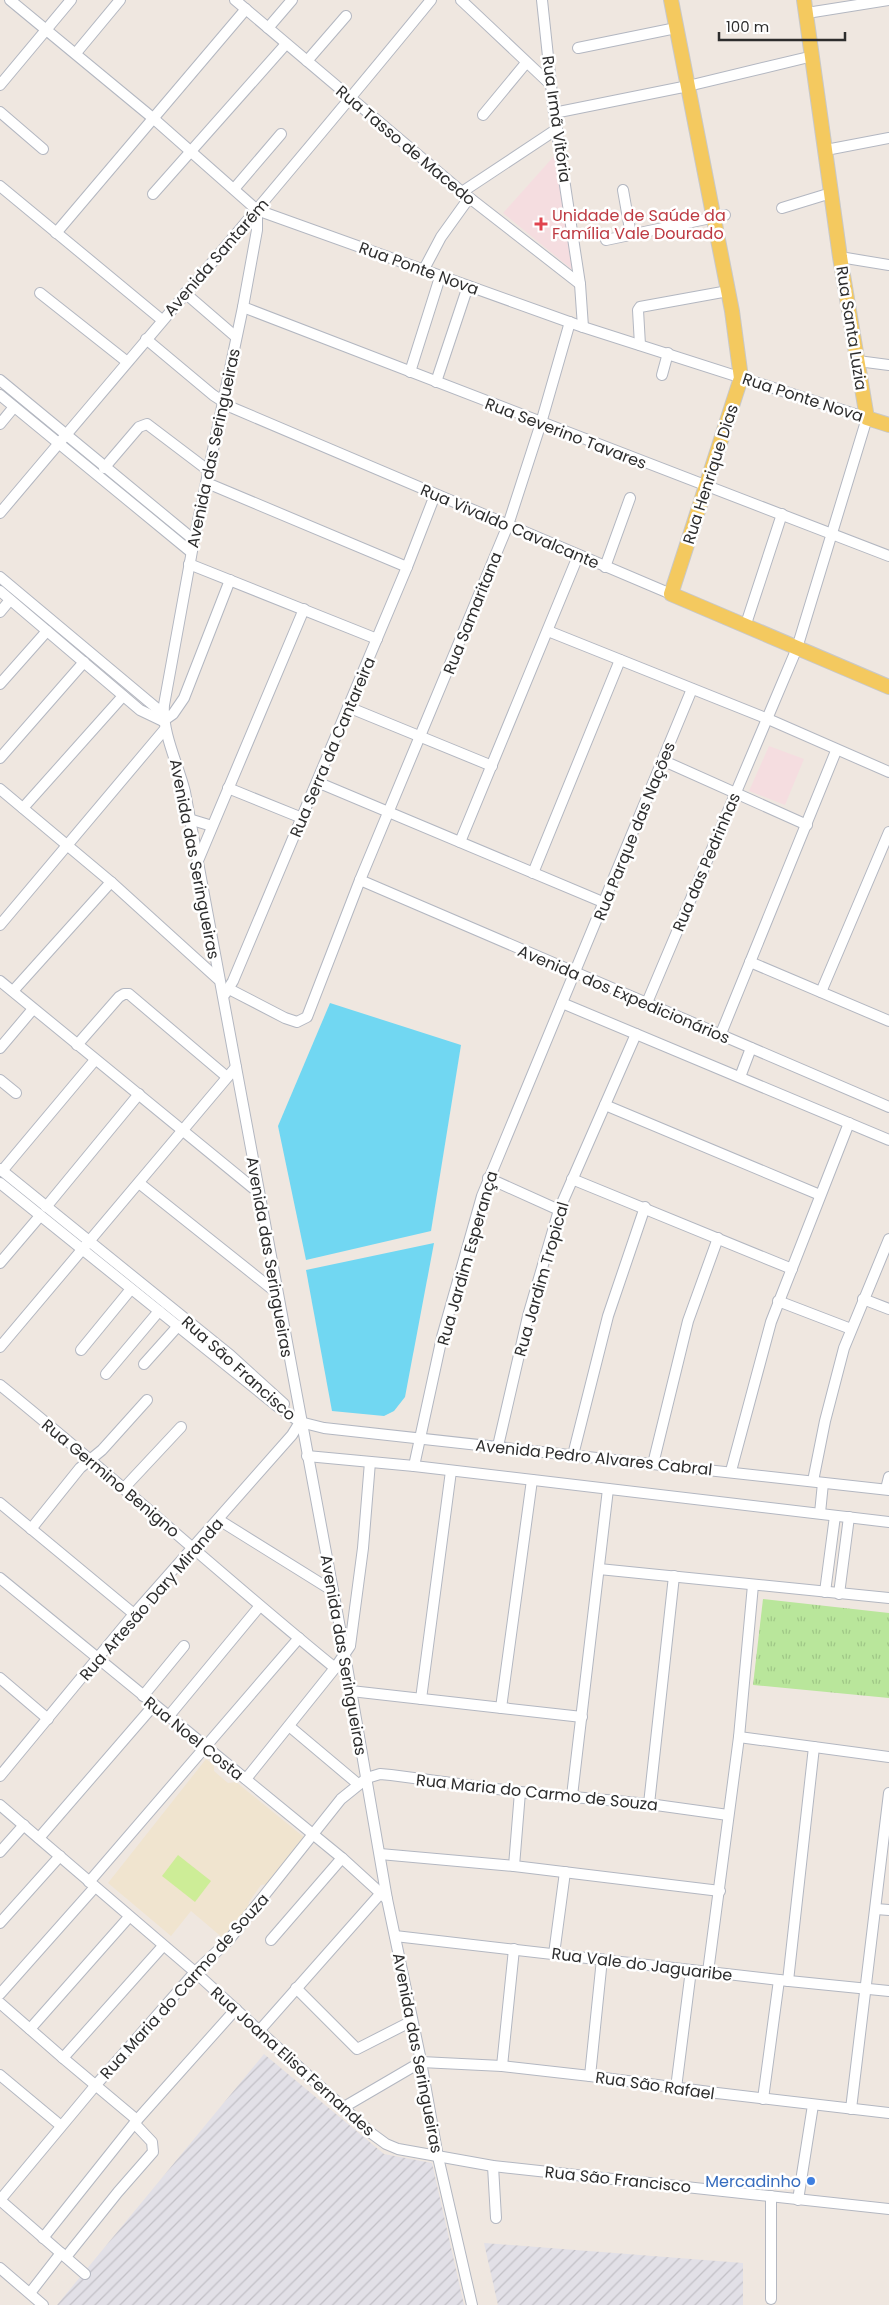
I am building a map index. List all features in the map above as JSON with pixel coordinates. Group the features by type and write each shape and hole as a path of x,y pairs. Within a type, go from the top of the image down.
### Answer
{"main road":[{"name":"Rua Henrique Dias","path":"671,0 688,86 719,215 741,378 671,594"},
{"name":"Rua Santa Luzia","path":"806,6 840,257 867,418"},
{"name":"Rua Ponte Nova","path":"867,418 889,425"},
{"name":"Rua Vivaldo Cavalcante","path":"671,594 889,687"}],"street":[{"name":"Rua Ponte Nova","path":"10,0 154,119 258,210 583,327 867,418"},
{"path":"0,85 71,0"},
{"path":"76,53 120,0"},
{"name":"Rua Tasso de Macedo","path":"235,0 466,195 580,284"},
{"path":"268,28 292,0"},
{"name":"Avenida Santarém","path":"0,513 126,361 258,210 431,0"},
{"path":"461,0 550,84"},
{"name":"Rua Irmã Vitória","path":"542,0 550,84 580,284 583,327"},
{"path":"806,6 889,1"},
{"path":"56,233 246,10"},
{"path":"307,62 346,16"},
{"path":"578,48 676,28"},
{"path":"153,194 286,44"},
{"path":"554,113 688,86 813,56"},
{"path":"483,115 526,63"},
{"path":"0,112 43,149"},
{"path":"423,270 466,195 557,129"},
{"path":"234,189 281,134"},
{"path":"826,150 889,138"},
{"path":"0,186 162,320"},
{"path":"623,190 631,235"},
{"path":"782,208 831,193"},
{"name":"Avenida das Seringueiras","path":"258,210 257,230 243,307 191,552 165,720 178,764 218,979 226,993 236,1067 367,1778 380,1854 384,1896 395,1936 438,2157 472,2305"},
{"path":"606,240 719,215"},
{"path":"840,257 889,265"},
{"path":"410,372 440,277"},
{"path":"436,382 468,286"},
{"path":"640,345 638,310 640,307 728,291"},
{"path":"40,293 126,361"},
{"path":"185,293 236,337"},
{"name":"Rua Severino Tavares","path":"243,307 889,556"},
{"name":"Rua Samaritana","path":"226,993 285,1018 300,1022 307,1017 360,880 508,525 541,423 570,322"},
{"name":"Rua Vivaldo Cavalcante","path":"146,339 223,402 435,495 671,594"},
{"path":"662,375 668,353"},
{"path":"858,361 889,365"},
{"path":"0,380 104,468 119,487 191,552"},
{"path":"0,395 58,444 194,540"},
{"path":"0,424 14,407"},
{"name":"Rua Santa Luzia","path":"797,648 867,418"},
{"path":"104,468 139,427 147,424 209,471"},
{"path":"207,483 407,567"},
{"name":"Rua Serra da Cantareira","path":"226,993 302,818 407,567 435,495"},
{"path":"605,567 630,498"},
{"path":"745,627 782,514"},
{"path":"460,842 578,556"},
{"path":"189,564 377,639"},
{"path":"0,577 165,720"},
{"path":"0,925 67,845 165,720 174,714 184,698 230,580"},
{"path":"0,591 140,710 165,720"},
{"path":"0,612 10,600"},
{"path":"196,864 304,609"},
{"path":"0,684 47,631"},
{"path":"548,631 768,719 889,772"},
{"name":"Rua das Pedrinhas","path":"646,1005 797,648"},
{"path":"533,873 620,660"},
{"path":"0,758 84,662"},
{"name":"Rua Parque das Nações","path":"575,973 664,761 692,689"},
{"path":"23,808 124,696"},
{"path":"348,707 492,766"},
{"path":"720,1036 836,750"},
{"path":"664,761 807,825"},
{"path":"317,782 605,903"},
{"path":"0,788 111,882 218,979"},
{"path":"228,788 302,818"},
{"path":"189,819 212,826"},
{"path":"821,992 889,832"},
{"name":"Avenida dos Expedicionários","path":"360,880 646,1005 889,1107"},
{"path":"13,991 111,882"},
{"path":"750,962 889,1021"},
{"name":"Rua Jardim Esperança","path":"414,1466 419,1438 461,1265 488,1178 575,973"},
{"path":"0,981 259,1194"},
{"path":"77,1045 124,994 129,994 226,1077"},
{"name":"Avenida dos Expedicionários","path":"562,1003 889,1140"},
{"path":"0,1048 34,1008"},
{"name":"Rua Jardim Tropical","path":"498,1446 528,1316 559,1210 636,1034"},
{"path":"740,1077 750,1048"},
{"name":"Rua São Francisco","path":"96,1060 1,1170 230,1355 282,1401 300,1422"},
{"path":"0,1347 236,1067"},
{"path":"0,1080 16,1093"},
{"path":"46,1207 139,1094"},
{"path":"605,1105 820,1195"},
{"path":"731,1471 759,1360 778,1301 849,1123"},
{"path":"488,1178 559,1210"},
{"path":"572,1179 792,1269"},
{"name":"Rua São Francisco","path":"0,1183 277,1406 300,1422"},
{"path":"139,1183 277,1293"},
{"path":"573,1455 618,1280 645,1208"},
{"path":"0,1263 40,1216"},
{"path":"653,1464 688,1321 718,1238"},
{"path":"820,1513 818,1482 825,1421 851,1329 889,1239"},
{"path":"81,1350 131,1289"},
{"path":"863,1299 889,1309"},
{"path":"778,1301 851,1329"},
{"path":"106,1374 159,1311"},
{"path":"144,1364 178,1326"},
{"name":"Rua Germino Benigno","path":"0,1385 91,1459 259,1607 335,1668"},
{"path":"31,1529 80,1468 102,1450 147,1400"},
{"name":"Avenida Pedro Alvares Cabral","path":"300,1422 324,1428 887,1489"},
{"name":"Rua Artesão Dary Miranda","path":"0,1776 134,1614 292,1435 300,1422"},
{"path":"124,1488 181,1428"},
{"name":"Avenida Pedro Alvares Cabral","path":"307,1456 414,1466 889,1522"},
{"path":"246,1779 335,1668 350,1646 355,1622 370,1462"},
{"path":"421,1699 452,1471"},
{"path":"887,1489 889,1477"},
{"path":"501,1708 532,1480"},
{"path":"572,1796 608,1489"},
{"path":"0,1503 134,1614"},
{"path":"825,1592 835,1516"},
{"path":"839,1594 849,1517"},
{"path":"218,1520 333,1592"},
{"path":"599,1569 889,1598"},
{"path":"649,1804 674,1576"},
{"name":"Rua Noel Costa","path":"0,1578 168,1718 342,1858 384,1896"},
{"path":"708,1972 739,1737 753,1585"},
{"path":"168,1718 259,1607"},
{"path":"0,1994 299,1638"},
{"path":"143,1696 184,1646"},
{"path":"0,1678 48,1719"},
{"path":"351,1691 582,1717"},
{"path":"39,1838 154,1705"},
{"path":"289,1726 358,1784"},
{"path":"739,1737 889,1757"},
{"path":"763,2098 784,1981 814,1747"},
{"name":"Rua Maria do Carmo de Souza","path":"0,2200 60,2125 195,1972 228,1941 342,1799 367,1778 380,1774 391,1775 520,1792 649,1804 728,1815"},
{"path":"514,1866 520,1792"},
{"path":"851,2109 886,1833 889,1793"},
{"name":"Rua Joana Elisa Fernandes","path":"0,1805 195,1972 386,2144 398,2149 438,2157"},
{"path":"0,1852 24,1825"},
{"path":"380,1854 514,1866 720,1891"},
{"path":"0,1923 60,1856"},
{"path":"271,1940 342,1858"},
{"path":"554,1954 565,1872"},
{"path":"259,2031 296,1988 384,1896"},
{"path":"876,1909 889,1910"},
{"path":"30,2029 129,1917"},
{"name":"Rua Vale do Jaguaribe","path":"395,1936 784,1981 889,1991"},
{"path":"62,2058 164,1946"},
{"path":"502,2066 514,1949"},
{"path":"590,2076 602,1959"},
{"path":"676,2088 691,1970"},
{"path":"296,1988 357,2049 412,2020"},
{"path":"0,2003 136,2122 152,2142 153,2152 30,2293"},
{"path":"43,2238 136,2122 236,2009"},
{"path":"344,2107 421,2062"},
{"name":"Rua São Rafael","path":"421,2062 502,2066 889,2113"},
{"path":"0,2074 60,2125"},
{"path":"798,2200 813,2105"},
{"name":"Rua São Francisco","path":"438,2157 493,2166 889,2209"},
{"path":"493,2166 496,2218"},
{"path":"771,2196 771,2300"},
{"path":"0,2200 85,2274"},
{"path":"0,2268 44,2305"}],"shaded area":[{"name":"Unidade de Saúde da Família Vale Dourado","path":"555,155 575,272 503,213"},
{"path":"769,746 804,759 785,805 749,791"},
{"path":"206,1759 214,1765 214,1771 228,1783 236,1782 305,1838 269,1884 261,1885 249,1902 248,1909 224,1939 191,1911 171,1936 108,1883"},
{"path":"264,2054 384,2154 432,2163 464,2305 57,2305"},
{"path":"484,2243 743,2263 743,2305 498,2305"}],"green space":[{"path":"763,1599 889,1613 889,1698 753,1685"},
{"path":"178,1855 211,1881 195,1902 162,1876"}],"water":[{"path":"330,1003 461,1045 431,1231 306,1260 278,1126"},
{"path":"434,1243 405,1397 394,1411 384,1416 332,1411 306,1270"}],"place":[{"name":"Unidade de Saúde da Família Vale Dourado","path":"541,224"},
{"name":"Mercadinho","path":"811,2181"}]}
